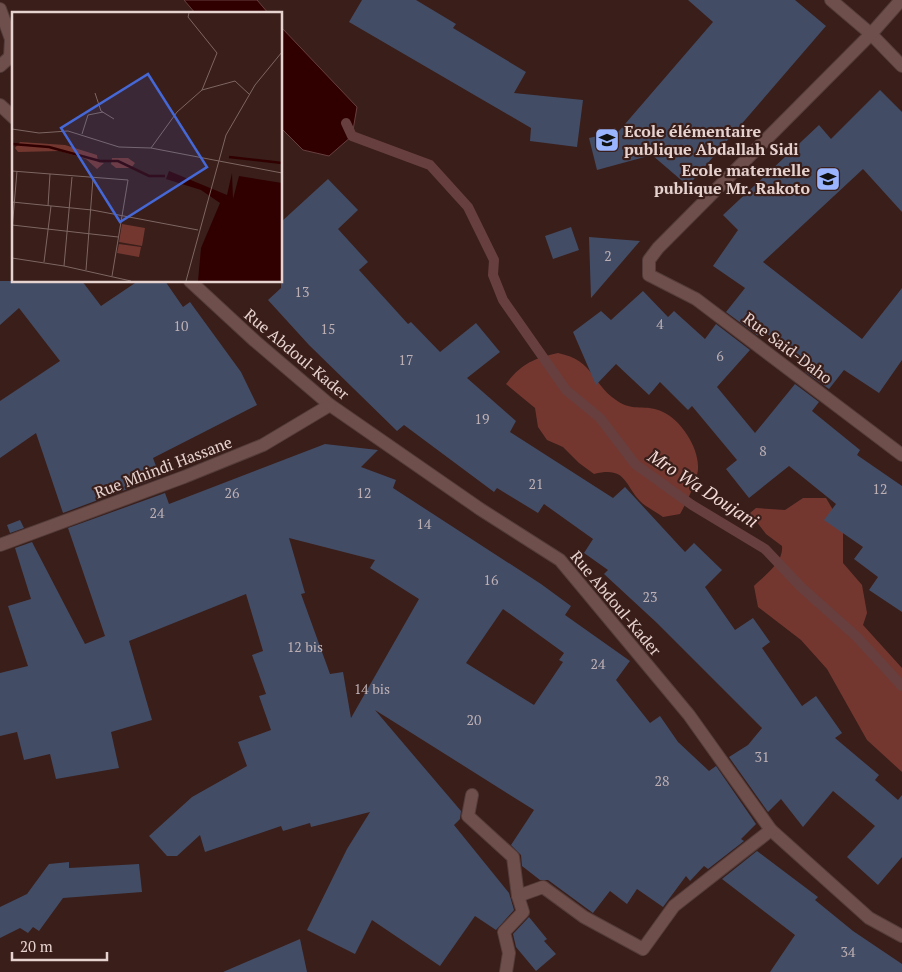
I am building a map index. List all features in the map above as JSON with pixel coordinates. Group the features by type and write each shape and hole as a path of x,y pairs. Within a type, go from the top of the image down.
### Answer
{"street":[{"path":"831,0 872,34 902,66"},
{"path":"872,34 901,0"},
{"path":"0,10 10,39 10,57 0,66"},
{"name":"Rue Said-Daho","path":"872,34 658,248 649,260 649,275 696,299 901,452"},
{"path":"0,105 12,116"},
{"name":"Rue Abdoul-Kader","path":"191,282 255,341 330,405 449,488 560,560 689,716 771,830 869,918 902,936"},
{"name":"Rue Mhindi Hassane","path":"0,545 184,477 263,445 330,405"},
{"path":"472,795 468,816 513,857 518,896 523,912 504,932 509,953 506,972"},
{"path":"518,896 543,887 584,917 643,949 674,906 771,830"}],"shaded area":[{"path":"184,0 257,0 267,12 194,12"},
{"path":"282,28 357,107 352,136 329,156 303,150 282,129"},
{"path":"558,353 579,361 592,373 608,393 622,404 657,409 670,416 682,428 692,444 698,460 698,468 694,485 680,514 663,517 640,501 623,478 612,472 594,474 579,463 563,447 547,440 538,427 535,408 506,384 517,371 529,363"},
{"path":"803,498 826,498 843,527 843,563 862,585 867,613 863,625 902,668 902,772 867,740 827,669 801,640 758,607 754,586 777,563 782,552 782,546 766,534 750,513 756,508 785,510"}],"building":[{"path":"362,0 416,0 456,24 453,28 526,72 514,93 583,100 577,147 530,141 531,128 349,22"},
{"path":"688,0 795,0 826,26 688,186 652,155 597,170 589,138 619,131 713,22"},
{"path":"880,90 902,112 902,212 863,169 763,262 862,339 902,288 902,360 879,393 844,370 829,389 805,372 810,366 766,333 761,338 726,312 745,288 713,266 738,230 723,215 819,125 831,139"},
{"path":"328,179 358,210 338,229 368,262 359,270 408,324 411,322 440,352 476,323 500,352 467,378 516,421 510,432 613,498 625,487 685,552 694,543 722,570 705,587 735,630 753,618 770,642 762,648 802,706 816,696 842,733 835,738 879,775 875,780 898,800 902,795 902,857 878,885 847,857 875,826 833,791 803,827 781,799 768,812 729,757 748,745 762,728 657,623 604,574 608,570 584,553 593,539 544,504 538,513 497,488 494,492 404,425 397,431 309,345 268,300 281,288 282,221"},
{"path":"571,227 579,250 553,259 545,236"},
{"path":"589,237 640,241 591,298"},
{"path":"0,281 83,282 101,306 137,282 166,282 183,307 190,302 241,372 257,405 153,458 160,477 63,513 36,433 0,458 0,401 60,361 19,308 0,325"},
{"path":"643,291 668,317 674,311 705,339 716,324 750,350 717,387 755,433 795,384 819,402 812,411 860,450 857,455 902,486 902,612 869,590 878,577 854,559 863,547 824,520 836,504 789,466 749,498 726,469 737,460 692,406 688,410 660,382 649,395 616,364 596,385 573,332 601,311 611,320"},
{"path":"325,444 378,450 361,467 396,480 393,488 541,584 571,606 565,615 630,661 616,680 650,723 660,716 678,742 709,771 716,766 756,824 741,839 744,841 708,869 704,866 690,881 686,876 663,907 637,889 627,904 610,891 593,913 548,880 540,880 522,866 521,855 511,845 534,810 375,710 461,811 460,819 454,825 509,893 514,910 496,930 475,916 440,966 372,920 355,954 307,930 347,849 370,812 311,827 310,823 283,831 281,826 205,852 200,835 177,856 167,856 149,836 192,797 247,766 238,742 271,730 259,696 266,694 252,655 263,651 246,594 129,641 152,720 111,732 119,768 56,779 50,754 24,760 17,732 0,736 0,673 28,666 8,606 31,599 15,548 32,542 85,644 105,636 68,528 165,493 169,504","holes":["289,538 375,560 370,568 419,599 351,718 343,672 330,674 301,594 305,593","503,609 564,653 559,660 563,662 534,705 466,663"]},
{"path":"20,520 24,528 10,533 7,525"},
{"path":"757,851 818,897 815,900 853,931 902,964 902,972 770,972 795,935 722,879"},
{"path":"69,862 69,868 139,864 142,892 63,898 39,931 33,927 28,933 20,928 0,938 0,907 27,894 49,864"},
{"path":"529,917 547,939 544,941 556,954 536,971 516,947 513,934"},
{"path":"300,939 307,972 223,972"}],"waterway":[{"name":"Mro Wa Doujani","path":"346,123 352,136 430,165 468,207 494,260 493,275 503,300 566,390 600,418 635,464 692,505 765,549 801,587 857,637 902,686"}],"place":[{"name":"Ecole élémentaire publique Abdallah Sidi","path":"607,140"},
{"name":"Ecole maternelle publique Mr. Rakoto","path":"828,179"}]}
